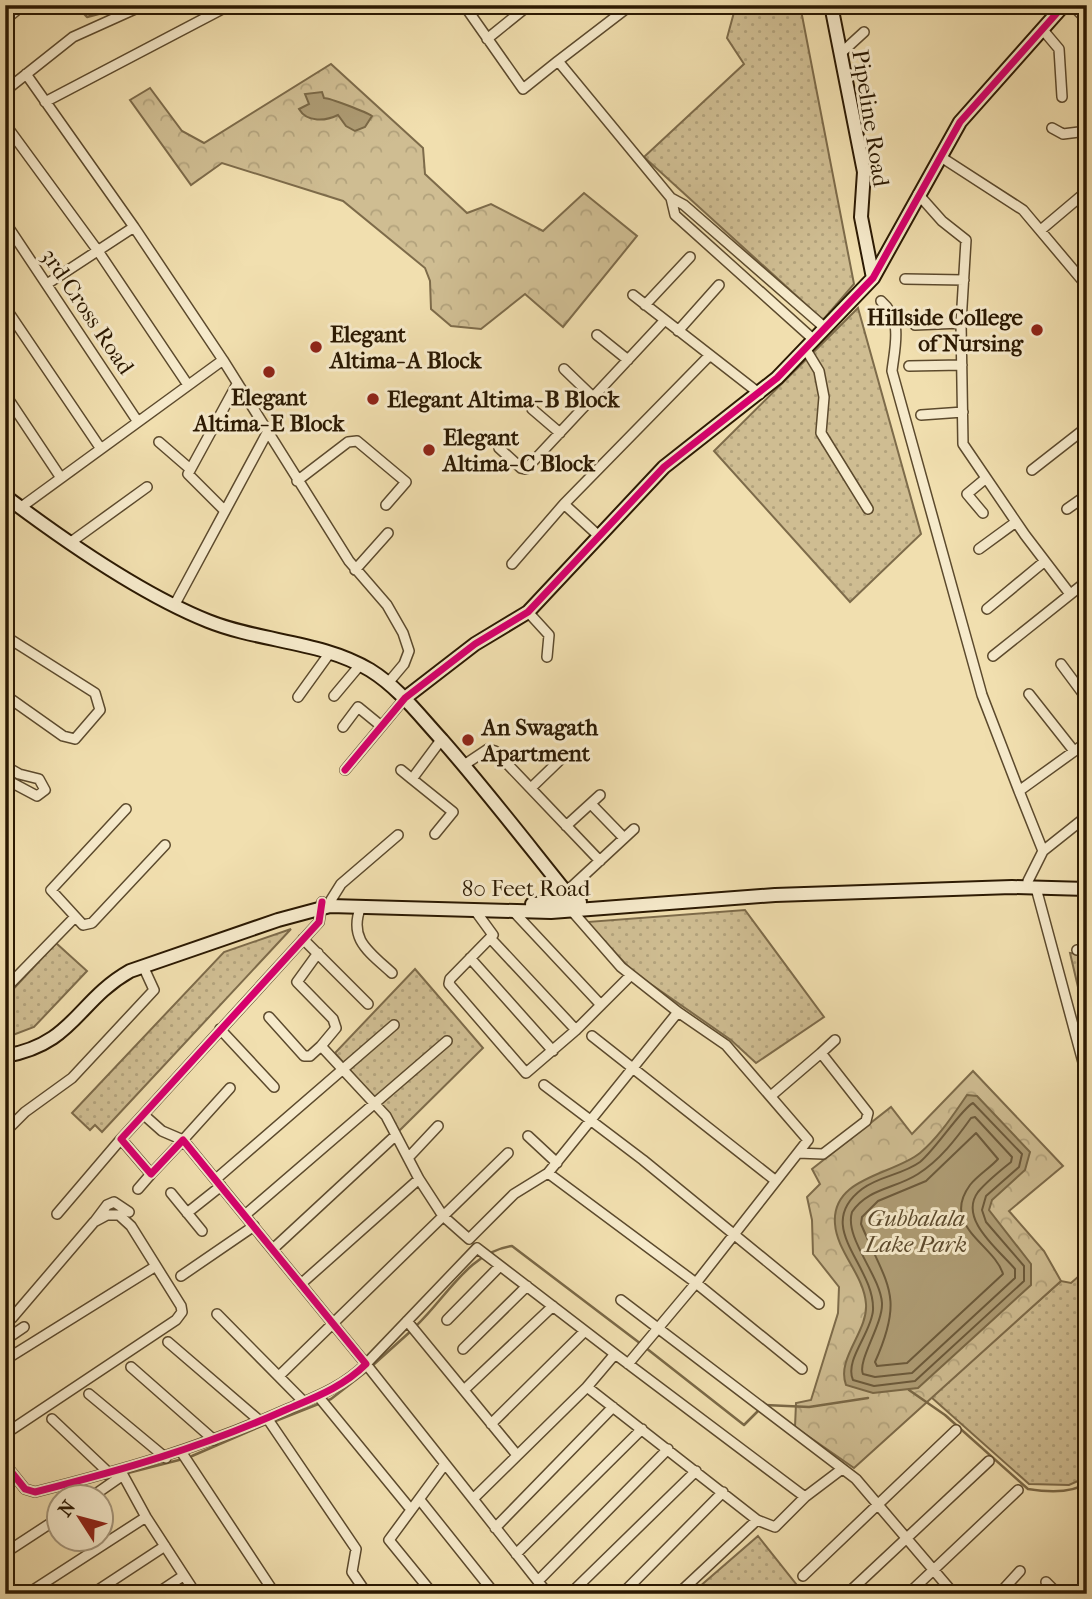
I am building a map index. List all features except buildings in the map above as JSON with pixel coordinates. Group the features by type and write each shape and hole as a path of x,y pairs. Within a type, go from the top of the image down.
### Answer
{"street":[{"path":"5,20 23,5"},
{"path":"5,91 73,37 122,9 144,5"},
{"path":"46,102 230,5"},
{"path":"464,5 523,89 631,5"},
{"path":"487,38 529,5"},
{"name":"Pipeline Road","path":"831,5 864,173 861,217 873,278"},
{"path":"345,770 405,698 475,645 528,612 664,467 760,394 873,278 960,122 1064,5"},
{"path":"1072,5 1087,20"},
{"path":"1043,30 1059,48 1062,97"},
{"path":"840,54 864,33"},
{"path":"558,61 671,198 684,205 824,327"},
{"path":"26,74 134,227 223,360 355,569 387,606 408,645 407,658 388,683"},
{"path":"5,124 98,251 188,385"},
{"path":"1052,128 1063,134 1087,131"},
{"path":"941,157 1023,210 1042,229 1087,286"},
{"path":"1042,229 1087,191"},
{"path":"918,194 942,221 966,240 961,323 963,444 1016,523 1070,594"},
{"path":"671,198 675,215 809,343 819,371 824,397 821,433 868,509"},
{"name":"3rd Cross Road","path":"5,222 138,422"},
{"path":"47,284 134,227"},
{"path":"645,305 690,257"},
{"path":"905,279 964,281"},
{"path":"678,331 719,285"},
{"path":"633,295 760,394"},
{"path":"881,301 895,320 897,337 892,371 973,664 1044,851"},
{"path":"5,307 101,449"},
{"path":"499,448 521,468 526,469 664,321"},
{"path":"915,325 961,323"},
{"path":"597,335 628,360"},
{"path":"512,564 564,505 710,355"},
{"path":"20,508 223,360"},
{"path":"909,366 962,365"},
{"path":"564,369 593,397"},
{"path":"225,512 189,478 189,468 237,384"},
{"path":"5,394 61,478"},
{"path":"532,409 559,433"},
{"path":"921,415 962,412"},
{"path":"1032,470 1087,427"},
{"path":"175,604 267,433"},
{"path":"297,481 348,442 357,440 406,482 386,505"},
{"path":"159,442 189,468"},
{"path":"983,513 967,494 985,479"},
{"path":"71,542 147,487"},
{"path":"5,496 71,542 175,604 223,626 360,665 388,683 405,698 464,765 569,902 631,975 726,1045 772,1095 808,1140 696,1283 628,1364"},
{"path":"1068,509 1086,497"},
{"path":"564,505 600,537"},
{"path":"979,550 1016,523"},
{"path":"355,569 388,533"},
{"path":"987,609 1045,561"},
{"path":"993,656 1087,581"},
{"path":"528,612 549,635 547,657"},
{"path":"5,636 95,694 100,710 75,739 63,736 5,695"},
{"path":"298,697 329,654"},
{"path":"1061,664 1087,699"},
{"path":"334,696 360,665"},
{"path":"1029,694 1074,751"},
{"path":"343,727 358,707 380,725"},
{"path":"412,779 441,740"},
{"path":"1019,791 1087,742"},
{"path":"464,765 491,748 600,861"},
{"path":"531,788 561,759"},
{"path":"5,766 19,774 39,779 45,790 37,796 5,779"},
{"path":"401,770 453,812 435,834"},
{"path":"566,826 600,794"},
{"path":"591,804 624,838"},
{"path":"126,809 52,886 52,893 83,925 92,923 165,845"},
{"path":"1087,816 1044,851 1034,884 1074,1028 1084,1054 1087,1077"},
{"path":"569,902 600,861 634,829"},
{"path":"57,1214 121,1139 319,922 325,903 341,884 398,835"},
{"name":"80 Feet Road","path":"5,1050 46,1038 105,980 127,966 325,903 513,905 775,889 1087,883"},
{"name":"80 Feet Road","path":"1034,884 1087,889"},
{"name":"80 Feet Road","path":"5,1056 49,1043 109,985 143,966 325,903 513,911 569,902"},
{"path":"361,906 355,923 359,940 392,973"},
{"path":"474,909 491,931 491,939 576,1030"},
{"path":"513,911 601,1006"},
{"path":"5,989 75,917"},
{"path":"303,939 368,1004"},
{"path":"491,939 450,979 449,984 523,1071 530,1072 631,975"},
{"path":"269,1017 304,1056 310,1056 336,1028 333,1019 297,982 318,953"},
{"path":"470,958 553,1051"},
{"path":"5,1132 25,1112 72,1078 153,990 143,966"},
{"path":"469,1239 514,1194 548,1173 678,1012"},
{"path":"187,1213 341,1069 394,1025"},
{"path":"1074,1028 1087,1025"},
{"path":"220,1029 274,1087"},
{"path":"592,1036 776,1181"},
{"path":"772,1095 835,1040"},
{"path":"245,1215 447,1041"},
{"path":"321,1046 386,1116 419,1180 443,1216 477,1248 806,1497"},
{"path":"798,1153 823,1154 868,1116 821,1052"},
{"path":"544,1085 819,1304"},
{"path":"138,1189 230,1088"},
{"path":"144,1115 162,1131 183,1140 219,1182 548,1594"},
{"path":"408,1158 438,1126"},
{"path":"274,1248 396,1135"},
{"path":"528,1136 557,1163"},
{"path":"121,1139 151,1174"},
{"path":"279,1376 508,1153"},
{"path":"548,1173 696,1283 802,1368"},
{"path":"302,1283 419,1180"},
{"path":"171,1193 202,1231"},
{"path":"12,1318 94,1222 97,1215 114,1202 129,1212"},
{"path":"5,1434 176,1320 182,1312 181,1306 131,1226 119,1215 107,1215 94,1222"},
{"path":"181,1276 254,1226"},
{"path":"5,1464 25,1489 34,1492 166,1458 267,1421 348,1382 477,1248"},
{"path":"5,1360 156,1266"},
{"path":"447,1320 500,1266"},
{"path":"463,1349 527,1286"},
{"path":"621,1300 842,1469 907,1537 954,1594"},
{"path":"464,1390 553,1306"},
{"path":"217,1314 304,1402"},
{"path":"407,1321 517,1455"},
{"path":"19,1350 8,1338 24,1327"},
{"path":"491,1424 585,1331"},
{"path":"168,1342 267,1421 356,1549 352,1572 367,1594"},
{"path":"472,1499 587,1387 615,1354"},
{"path":"131,1367 214,1440"},
{"path":"587,1387 757,1520 775,1527 806,1497 842,1469"},
{"path":"89,1394 166,1458"},
{"path":"318,1396 408,1506"},
{"path":"495,1528 613,1407"},
{"path":"52,1419 109,1473"},
{"path":"516,1554 642,1429"},
{"path":"803,1576 956,1430"},
{"path":"538,1581 668,1449"},
{"path":"182,1453 275,1594"},
{"path":"847,1594 989,1461"},
{"path":"433,1594 389,1540 445,1464"},
{"path":"570,1594 696,1471"},
{"path":"110,1484 123,1475 146,1517 196,1594"},
{"path":"908,1594 1018,1489"},
{"path":"622,1594 723,1492"},
{"path":"420,1500 495,1594"},
{"path":"27,1594 146,1517"},
{"path":"678,1594 757,1520"},
{"path":"5,1553 46,1526"},
{"path":"92,1594 164,1546"},
{"path":"999,1594 1020,1572"},
{"path":"156,1594 183,1576"},
{"path":"1046,1582 1058,1594"}],"green space":[{"path":"736,5 800,5 854,284 823,320 644,157 744,64 727,38"},
{"path":"331,64 423,148 425,174 467,213 491,204 543,231 584,193 637,236 563,327 525,294 481,329 451,326 431,309 430,281 425,268 343,201 222,163 191,185 130,100 150,88 182,131 204,143"},
{"path":"858,308 921,534 850,602 714,451"},
{"path":"745,910 824,1017 756,1063 731,1040 632,971 587,922"},
{"path":"291,929 102,1132 95,1125 90,1130 72,1113 224,952"},
{"path":"56,943 87,971 34,1027 5,1038 5,998"},
{"path":"1070,953 1087,955 1087,1018 1085,1017"},
{"path":"415,969 483,1048 398,1132 389,1115 335,1053"},
{"name":"Gubbalala Lake Park","path":"973,1071 1063,1166 1009,1211 1044,1251 1061,1281 854,1468 795,1427 796,1403 811,1400 838,1313 839,1287 813,1254 812,1220 807,1197 820,1184 812,1169 891,1107 912,1134"},
{"path":"1087,1269 1087,1477 1069,1485 1029,1484 931,1397 1061,1281 1071,1283"},
{"path":"758,1536 804,1594 691,1594"}],"water":[{"path":"322,92 324,98 372,116 365,127 355,131 346,126 338,115 317,120 302,114 299,109 309,104 305,94"},
{"path":"967,1095 977,1096 1030,1152 1025,1170 992,1200 989,1210 1031,1264 1031,1285 918,1388 873,1393 846,1385 845,1365 862,1325 866,1304 861,1283 840,1244 835,1224 836,1208 843,1196 853,1187 908,1160 927,1147"}],"waterway":[{"path":"76,5 87,17 117,9"},
{"path":"416,1326 471,1267 483,1257 512,1246 641,1344"},
{"path":"372,1366 411,1331"},
{"path":"646,1348 744,1425 760,1409"},
{"path":"273,1422 331,1399 367,1371"},
{"path":"909,1390 945,1415 1028,1489 1066,1491 1087,1483"},
{"path":"765,1405 809,1407 868,1398"},
{"path":"192,1456 266,1424"},
{"path":"124,1474 179,1460"}],"cycle path":[{"path":"345,770 405,698 475,644 528,612 664,467 777,378 873,278 960,122 1064,5"},
{"path":"5,1464 25,1489 35,1492 99,1475 191,1447 252,1424 327,1392 366,1364 183,1140 151,1174 121,1139 319,922 322,902"}],"place":[{"name":"Hillside College of Nursing","path":"1037,330"},
{"name":"Elegant Altima- A Block","path":"316,347"},
{"name":"Elegant Altima- E Block","path":"269,372"},
{"name":"Elegant Altima- B Block","path":"373,399"},
{"name":"Elegant Altima- C Block","path":"429,450"},
{"name":"An Swagath Apartment","path":"468,740"}]}
